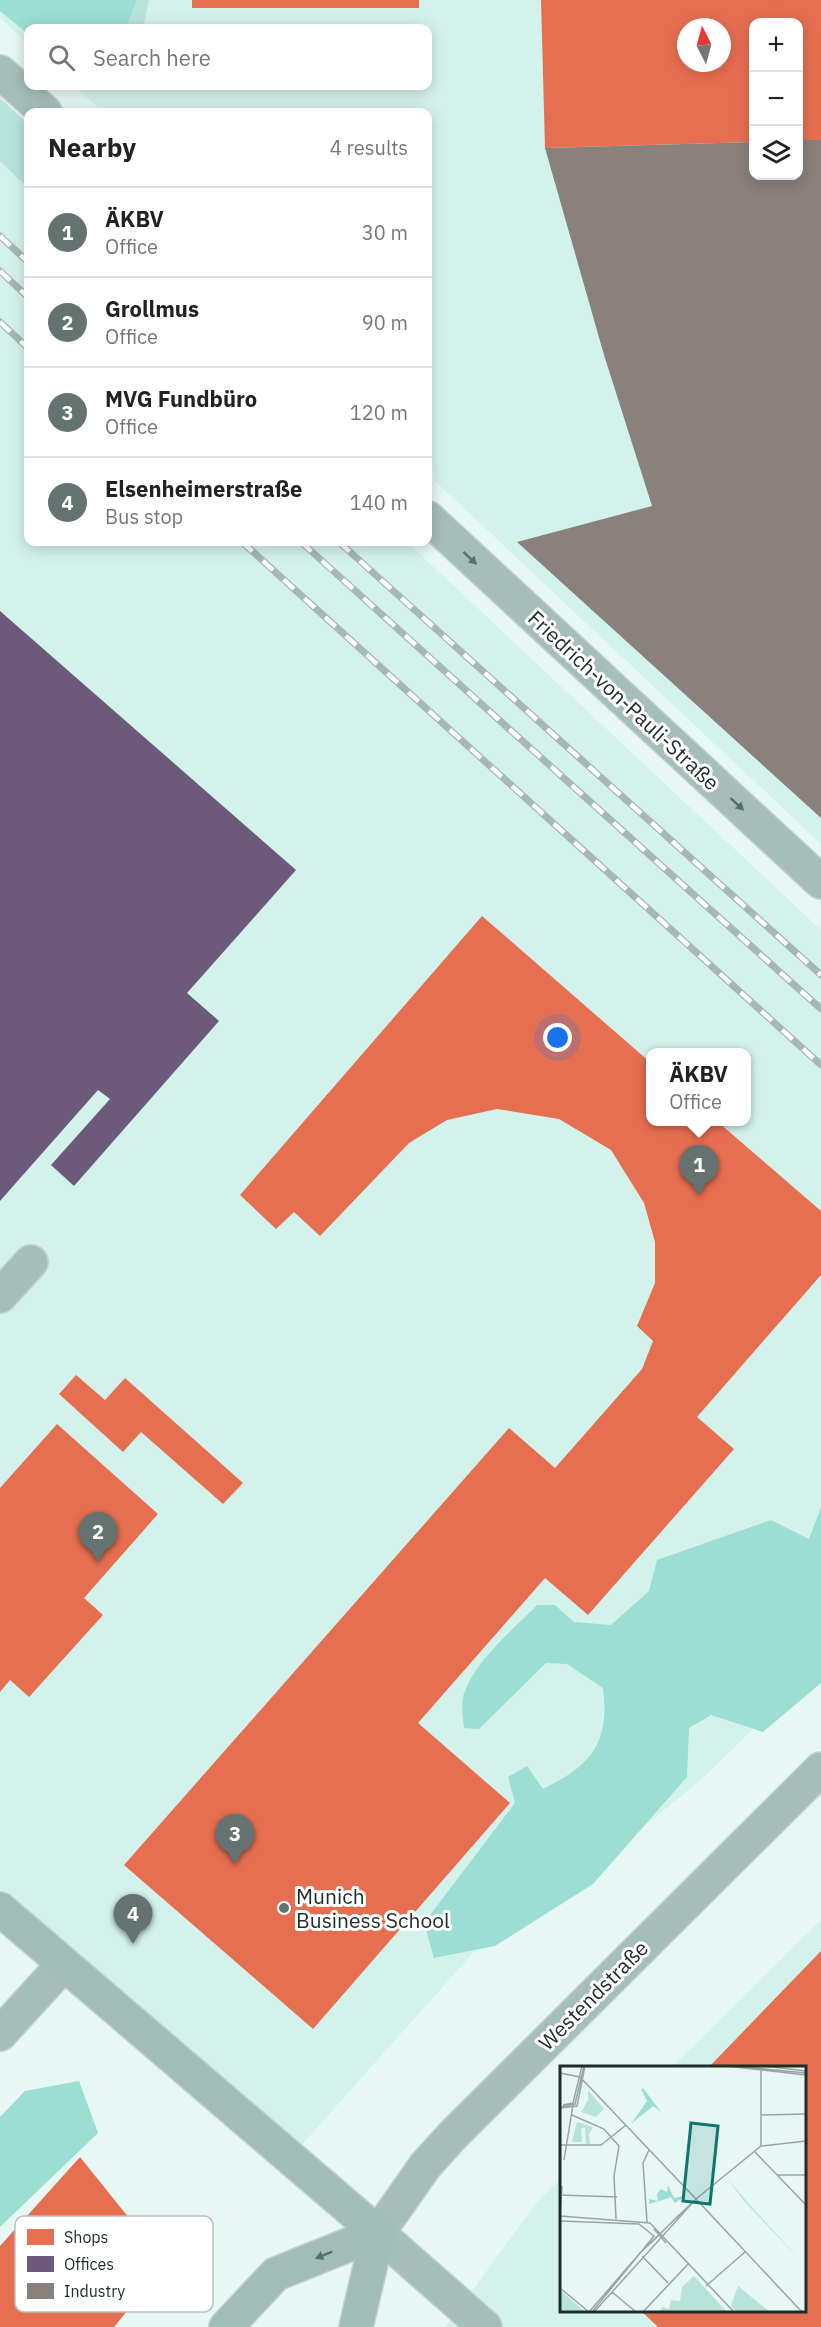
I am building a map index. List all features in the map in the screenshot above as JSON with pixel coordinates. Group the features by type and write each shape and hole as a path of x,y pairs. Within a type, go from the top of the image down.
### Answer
{"main road":[{"path":"0,1909 378,2233 276,2274 226,2327"},
{"name":"Westendstraße","path":"356,2327 378,2233"}],"street":[{"path":"0,72 40,108"},
{"name":"Friedrich-von-Pauli-Straße","path":"432,522 821,882"},
{"path":"0,1296 31,1262"},
{"name":"Westendstraße","path":"378,2233 425,2166 453,2134 821,1769"},
{"path":"0,2034 63,1965"},
{"path":"378,2233 485,2327"}],"shaded area":[{"path":"0,0 821,0 821,844 435,481 432,466 432,108 99,108 78,90 432,90 432,24 24,24 24,40 0,18"},
{"path":"137,0 149,0 144,24 128,24"},
{"path":"0,98 24,119 24,184 0,161"},
{"path":"0,161 24,183 24,546 411,546 821,930 821,1663 702,1779 604,1859 498,1925 289,2159 0,1907"},
{"path":"821,1920 821,2327 446,2327 536,2203 560,2179 560,2312 806,2312 806,2066 673,2066"}],"green space":[{"path":"0,0 137,0 128,24 24,24 24,31 0,11"},
{"path":"821,1507 821,1683 763,1732 711,1715 689,1728 687,1777 593,1884 495,1946 434,1958 424,1923 515,1803 508,1777 527,1766 543,1789 560,1780 574,1771 594,1751 603,1724 603,1688 567,1664 546,1663 479,1729 464,1728 463,1695 478,1667 487,1656 537,1605 555,1605 574,1622 611,1625 649,1591 657,1560 771,1520 809,1539"},
{"path":"79,2081 98,2133 0,2227 0,2117 25,2091"}],"building: Shops":[{"path":"192,0 419,0 419,8 192,8"},
{"path":"541,0 821,0 821,140 803,140 803,18 749,18 749,142 545,148"},
{"path":"482,916 646,1059 646,1126 723,1126 821,1211 821,1275 697,1417 734,1449 588,1615 545,1578 418,1723 510,1803 313,2029 124,1865 509,1428 555,1468 642,1369 653,1341 637,1326 655,1283 655,1242 644,1203 611,1150 559,1119 497,1109 447,1120 409,1143 320,1236 294,1212 276,1229 240,1195"},
{"path":"76,1375 105,1400 125,1378 243,1483 223,1504 141,1432 123,1452 59,1394"},
{"path":"57,1424 158,1514 84,1598 103,1615 29,1697 10,1680 0,1692 0,1488"},
{"path":"821,1951 821,2327 658,2327 642,2312 806,2312 806,2066 710,2066"},
{"path":"80,2157 127,2216 27,2216"},
{"path":"15,2229 15,2312 126,2312 114,2327 0,2327 0,2246"}],"building: Offices":[{"path":"0,611 296,870 187,993 219,1021 74,1186 51,1165 110,1099 98,1090 0,1201"}],"building: Industry":[{"path":"803,140 821,140 821,818 517,542 652,506 604,355 545,148 749,142 749,180 803,180"}],"railway":[{"path":"0,236 24,258"},
{"path":"0,271 24,293"},
{"path":"0,322 24,344"},
{"path":"246,546 821,1065"},
{"path":"305,546 821,1009"},
{"path":"343,546 821,975"}],"place":[{"name":"ÄKBV","path":"699,1195"},
{"name":"Grollmus","path":"98,1562"},
{"name":"MVG Fundbüro","path":"235,1864"},
{"name":"Munich Business School","path":"284,1908"},
{"name":"Elsenheimerstraße","path":"133,1944"}]}
